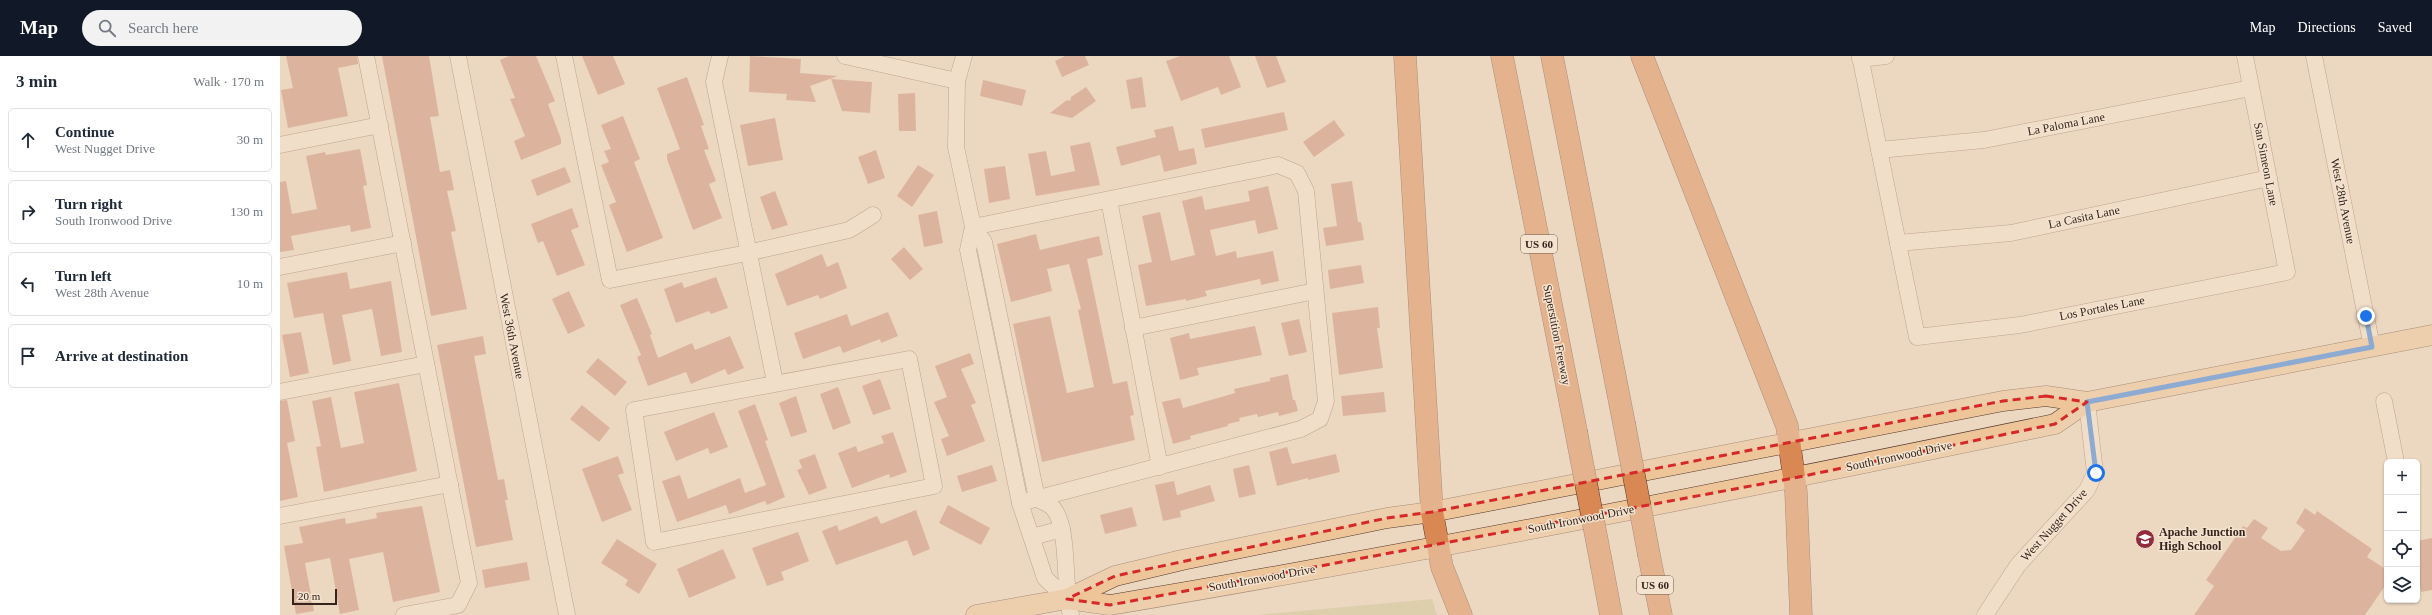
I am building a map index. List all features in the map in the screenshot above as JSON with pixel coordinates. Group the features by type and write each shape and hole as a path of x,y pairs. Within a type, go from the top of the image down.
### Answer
{"highway":[{"path":"1405,56 1432,512 1442,567 1461,615"},
{"name":"Superstition Freeway","path":"1502,56 1611,615"},
{"name":"US 60","path":"1552,56 1661,615"},
{"path":"1642,56 1784,418 1794,478 1801,615"}],"main road":[{"name":"South Ironwood Drive","path":"1069,607 1116,576 1182,560 1387,518 1432,512 2003,401 2046,396 2087,402 2432,335"},
{"name":"South Ironwood Drive","path":"976,615 1110,605 1438,546 1794,478 2055,424 2087,402"}],"street":[{"path":"366,56 469,583 458,605 404,615"},
{"name":"West 36th Avenue","path":"458,56 567,615"},
{"path":"564,56 610,280 747,253 849,230 872,215"},
{"path":"720,56 714,82 774,382"},
{"path":"845,56 957,81"},
{"path":"964,56 957,81 956,147 973,227 984,242 1037,499 1053,508 1062,529 1069,607"},
{"path":"1886,56 1860,58 1898,243"},
{"name":"San Simeon Lane","path":"2245,56 2287,272"},
{"name":"West 28th Avenue","path":"2314,56 2372,347"},
{"name":"La Paloma Lane","path":"1879,150 1984,140 2251,88"},
{"path":"280,145 380,125"},
{"path":"973,227 1278,165 1297,173 1306,191 1326,401 1320,419 1301,429 1020,503"},
{"name":"La Casita Lane","path":"1898,243 2011,232 2268,178"},
{"path":"1109,200 1160,467"},
{"path":"973,227 968,250 1020,503 1045,578 1069,607"},
{"name":"Los Portales Lane","path":"1898,243 1917,337 2020,325 2287,272"},
{"path":"280,267 403,244"},
{"path":"1133,328 1315,291"},
{"path":"909,359 934,486 654,542 634,410 774,382 909,359"},
{"path":"280,392 426,364"},
{"path":"2384,401 2395,459"},
{"name":"West Nugget Drive","path":"1985,615 2018,565 2087,490 2096,473 2087,402"},
{"path":"280,516 450,484"},
{"path":"1032,537 1062,529"}],"highlighted area":[{"path":"2046,396 2087,402 2055,424 1794,478 1110,605 1067,599 1115,576 1387,518 1432,512 2003,401"}],"shaded area":[{"path":"1432,599 1437,615 1256,615"}],"building":[{"path":"286,56 357,56 358,64 338,68 348,116 288,128 281,90 293,88"},
{"path":"382,56 429,56 439,116 430,117 440,172 450,170 454,190 447,191 456,231 451,232 467,309 431,316"},
{"path":"509,56 536,56 555,101 548,104 561,139 561,144 521,160 514,141 525,136 510,99 515,98 500,60"},
{"path":"582,56 613,56 625,84 598,95"},
{"path":"750,56 801,59 800,73 838,76 810,86 816,102 786,100 787,94 749,92"},
{"path":"1065,56 1085,56 1089,65 1062,77 1055,61"},
{"path":"1180,56 1229,56 1241,87 1221,95 1218,87 1181,101 1166,61"},
{"path":"1255,56 1276,56 1286,82 1267,88"},
{"path":"687,77 704,125 701,126 709,149 704,150 716,181 709,184 722,218 693,230 667,159 667,154 680,149 657,88"},
{"path":"1142,77 1146,107 1131,109 1126,80"},
{"path":"831,79 872,82 870,113 842,111"},
{"path":"983,80 1026,90 1022,106 980,96"},
{"path":"1086,87 1096,101 1072,118 1050,113 1067,100 1070,101 1071,97"},
{"path":"915,93 916,131 899,131 898,94"},
{"path":"1284,112 1288,130 1205,148 1201,129"},
{"path":"623,116 640,159 634,162 663,238 627,252 609,205 616,202 601,165 609,162 604,151 611,149 601,125"},
{"path":"775,118 783,160 748,166 740,125"},
{"path":"1334,120 1345,135 1314,157 1303,142"},
{"path":"1173,126 1179,151 1194,148 1197,164 1164,172 1160,155 1121,166 1116,147 1156,137 1154,130"},
{"path":"1090,142 1100,185 1036,196 1028,154 1046,151 1051,176 1075,171 1070,146"},
{"path":"360,149 367,185 363,186 371,228 351,232 350,225 291,236 294,250 280,252 280,182 286,181 292,214 317,209 306,156 325,152 326,155"},
{"path":"876,150 885,178 868,184 858,157"},
{"path":"918,165 934,175 912,207 897,196"},
{"path":"1005,166 1010,199 989,203 984,169"},
{"path":"565,167 571,182 537,196 531,180"},
{"path":"1352,181 1358,222 1361,222 1364,240 1326,246 1323,228 1337,226 1331,184"},
{"path":"1268,186 1278,229 1258,234 1255,220 1210,230 1216,256 1236,251 1237,258 1273,251 1279,281 1261,285 1260,279 1205,291 1207,296 1186,301 1186,299 1146,306 1138,265 1152,262 1142,216 1160,212 1171,261 1195,255 1182,201 1202,196 1205,210 1250,201 1248,191"},
{"path":"775,191 788,225 772,230 760,197"},
{"path":"572,208 579,227 571,230 585,265 557,276 543,241 538,243 531,224"},
{"path":"937,211 943,243 924,247 918,215"},
{"path":"1036,234 1040,250 1099,236 1103,255 1087,259 1113,384 1127,381 1134,415 1130,416 1135,440 1042,462 1013,324 1050,316 1067,393 1094,387 1078,310 1081,309 1069,264 1047,269 1052,291 1011,302 997,244"},
{"path":"904,247 923,269 910,280 891,259"},
{"path":"822,254 827,267 838,262 847,288 820,299 818,295 787,306 775,274"},
{"path":"1361,265 1364,283 1330,289 1328,270"},
{"path":"347,272 350,289 391,281 402,352 381,356 372,309 342,315 351,361 333,365 323,313 294,318 287,283"},
{"path":"716,277 728,308 711,314 709,311 676,323 664,289 682,282 684,288"},
{"path":"569,291 585,326 568,334 552,299"},
{"path":"637,298 652,334 650,335 658,358 692,343 695,350 730,336 744,368 728,375 725,369 691,384 686,372 648,386 637,357 641,355 620,305"},
{"path":"1378,307 1380,328 1377,328 1383,368 1339,375 1332,313"},
{"path":"888,312 898,336 881,343 880,339 843,353 840,346 803,359 794,333 847,314 851,326"},
{"path":"1299,319 1307,352 1289,356 1281,323"},
{"path":"1255,326 1262,355 1197,368 1199,375 1180,380 1170,338 1189,333 1190,339"},
{"path":"301,332 309,373 290,377 282,335"},
{"path":"483,336 486,354 474,356 498,480 504,479 508,500 505,500 513,540 476,547 437,345"},
{"path":"970,353 974,364 961,369 976,403 971,405 985,441 947,456 941,439 949,436 934,402 947,397 935,366"},
{"path":"598,358 627,382 615,396 586,372"},
{"path":"1288,374 1293,400 1295,400 1298,411 1279,416 1278,412 1258,417 1257,414 1239,418 1240,421 1228,424 1228,426 1190,436 1191,439 1173,444 1162,402 1180,398 1183,408 1235,393 1234,389 1270,381 1270,378"},
{"path":"880,379 891,409 873,415 862,386"},
{"path":"399,383 417,471 324,492 316,447 321,446 312,401 331,397 341,448 364,443 354,392"},
{"path":"838,387 851,423 833,430 820,394"},
{"path":"1384,392 1386,412 1343,416 1341,396"},
{"path":"796,396 807,432 791,437 779,403"},
{"path":"287,400 295,441 287,443 298,497 280,501 280,401"},
{"path":"755,404 768,440 765,441 785,497 767,505 765,501 729,514 726,505 677,522 662,481 680,475 688,499 740,478 745,493 766,485 738,411"},
{"path":"582,405 610,428 599,442 570,419"},
{"path":"714,412 728,447 710,454 708,448 676,461 664,432"},
{"path":"893,432 907,472 890,478 889,474 852,488 838,453 856,446 858,452 884,443 881,436"},
{"path":"1287,447 1292,464 1336,454 1340,472 1277,486 1269,452"},
{"path":"815,454 827,488 809,495 797,470 802,468 799,460"},
{"path":"618,456 624,473 618,475 632,510 602,522 582,469"},
{"path":"992,465 997,481 962,492 957,476"},
{"path":"1249,465 1256,494 1239,498 1233,469"},
{"path":"1174,481 1177,495 1210,485 1215,501 1180,511 1181,517 1163,521 1155,485"},
{"path":"948,505 990,528 981,545 939,523"},
{"path":"422,506 440,592 393,602 383,552 349,559 359,610 340,614 330,558 305,563 314,611 296,614 284,546 303,543 299,527 345,518 346,524 377,518 376,513"},
{"path":"1132,507 1137,526 1105,534 1100,515"},
{"path":"2305,508 2315,515 2317,511 2372,549 2367,557 2384,568 2384,587 2365,615 2194,615 2214,586 2206,580 2243,526 2247,528 2254,519 2268,528 2261,538 2281,551 2291,550 2305,530 2296,523"},
{"path":"916,510 930,549 913,556 907,540 836,565 822,531 837,525 839,531 877,516 881,524"},
{"path":"798,532 809,561 781,572 784,580 767,586 752,548"},
{"path":"2432,538 2432,590 2421,592 2420,587 2420,540"},
{"path":"617,539 657,564 639,594 625,585 628,580 601,563"},
{"path":"723,549 736,578 689,598 677,569"},
{"path":"527,562 530,580 485,588 482,570"}],"place":[{"name":"Apache Junction High School","path":"2145,539"}],"route":[{"path":"2096,473 2087,402 2372,347 2366,316"}]}
